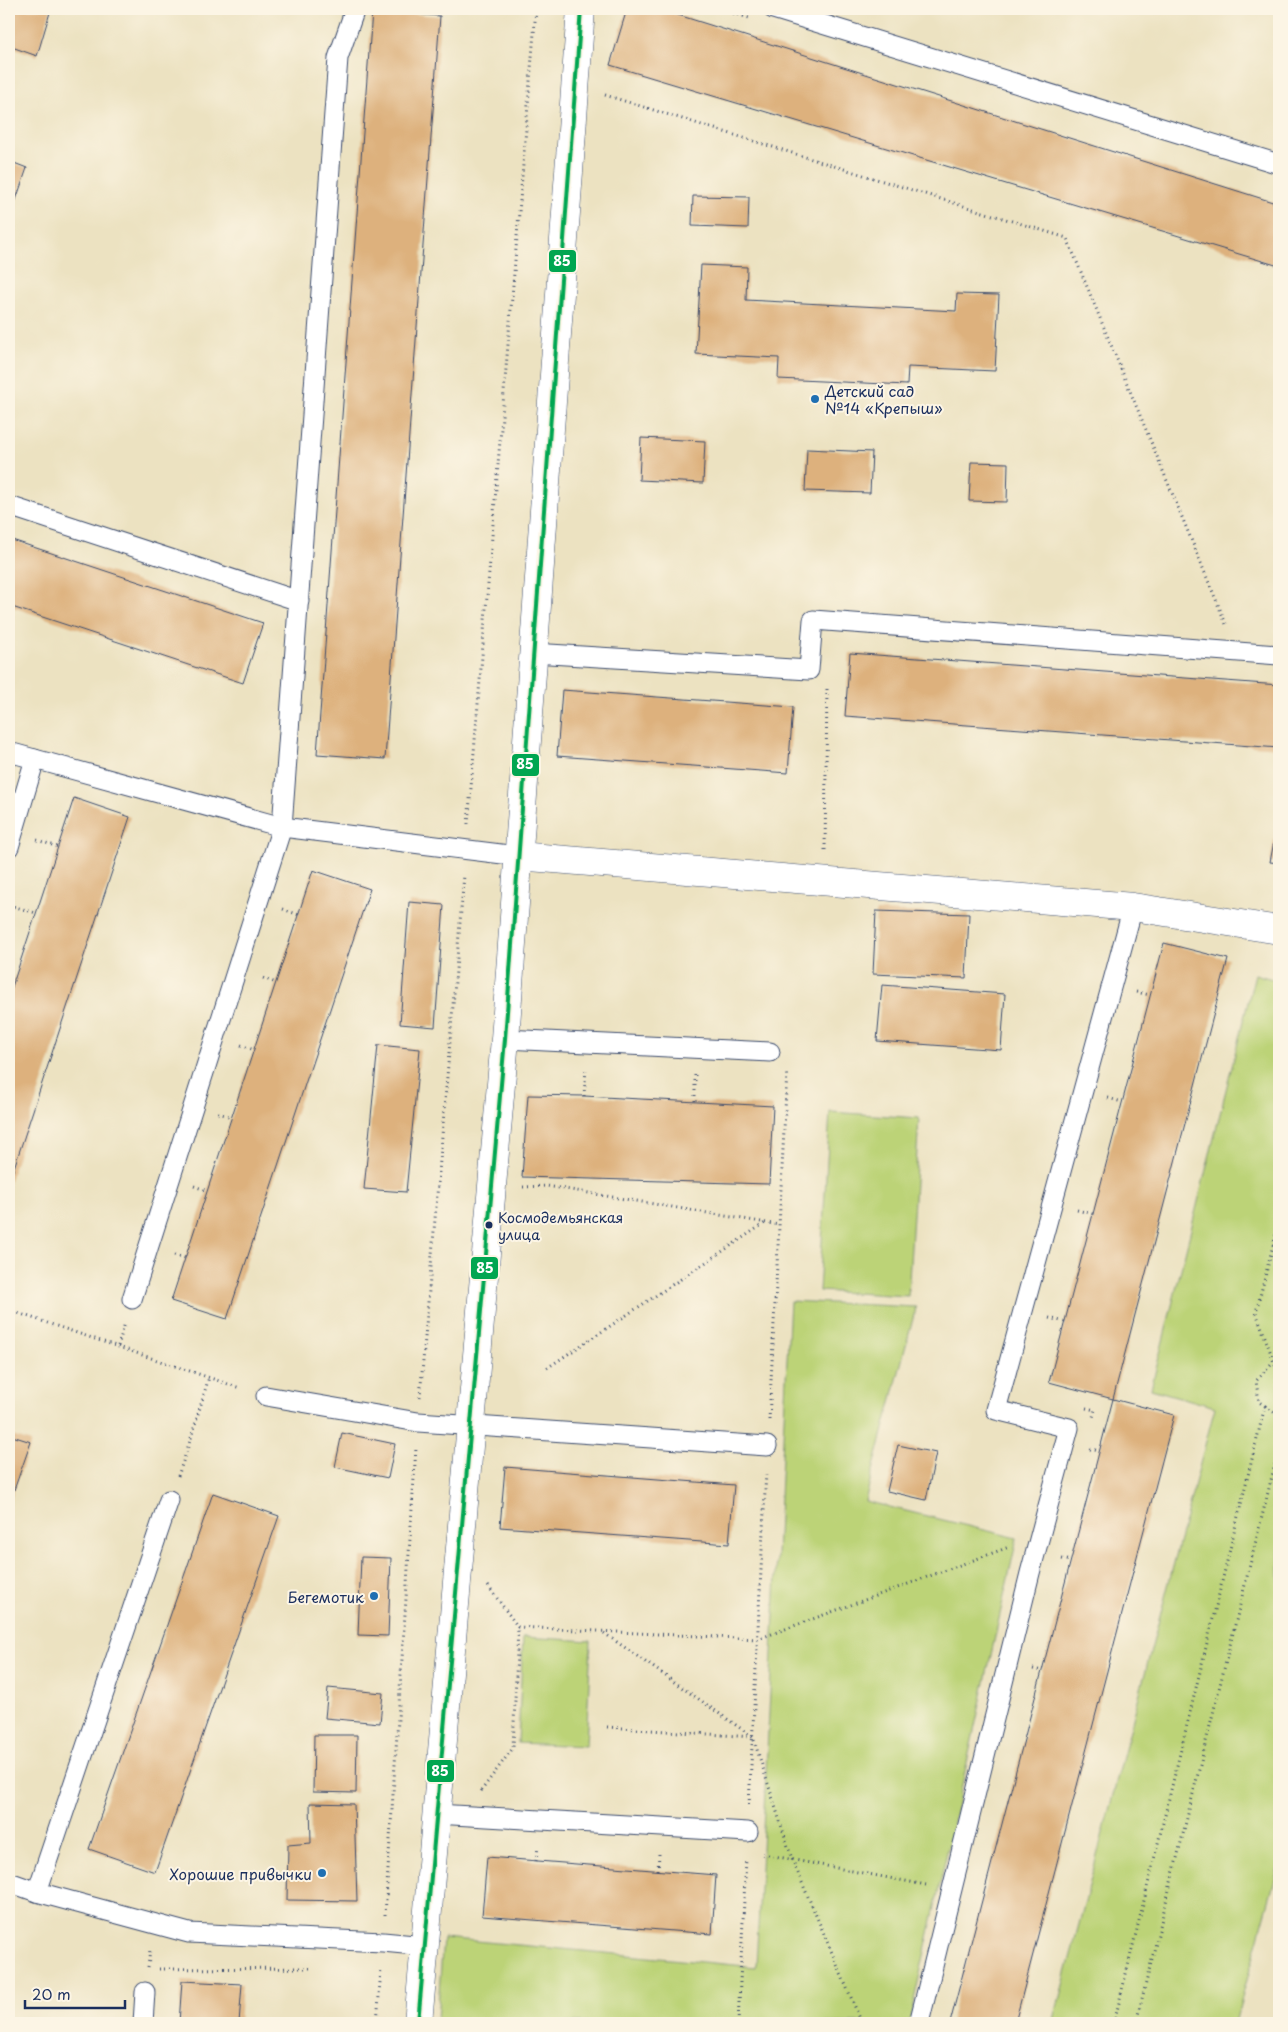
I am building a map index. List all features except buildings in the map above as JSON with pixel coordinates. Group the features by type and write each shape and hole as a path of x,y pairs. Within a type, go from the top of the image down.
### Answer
{"street":[{"path":"418,2023 425,1946 449,1815 471,1427 505,1039 581,9"},
{"path":"518,856 1133,907 1279,930"}],"lane":[{"path":"132,1299 282,827 338,58 355,9"},
{"path":"773,9 1279,164"},
{"path":"9,506 299,601"},
{"path":"533,653 809,670 813,620 1279,655"},
{"path":"9,752 282,827 518,856"},
{"path":"9,847 35,759"},
{"path":"919,2023 1040,1534 1069,1428 996,1410 1133,907"},
{"path":"505,1039 770,1052"},
{"path":"266,1396 418,1422 768,1446"},
{"path":"36,1892 169,1500"},
{"path":"449,1815 748,1832"},
{"path":"9,1882 36,1892 189,1933 383,1942 425,1946"},
{"path":"143,2023 145,1992"}],"path":[{"path":"383,1942 418,1422 536,9"},
{"path":"600,94 1067,238 1238,652"},
{"path":"825,857 828,681"},
{"path":"9,905 36,913"},
{"path":"9,978 14,979"},
{"path":"1134,991 1150,995"},
{"path":"1105,1097 1122,1102"},
{"path":"520,1187 547,1186 779,1225"},
{"path":"1074,1209 1093,1214"},
{"path":"1277,1365 1256,1312 1278,1232 1279,1222"},
{"path":"547,1368 765,1223"},
{"path":"9,1310 266,1396"},
{"path":"1044,1317 1065,1322"},
{"path":"1277,1365 1271,1364 1256,1381 1259,1402 1274,1413 1279,1412"},
{"path":"169,1500 192,1438 209,1377"},
{"path":"1114,2023 1265,1406"},
{"path":"1136,2023 1279,1448"},
{"path":"518,1627 758,1639 1040,1534"},
{"path":"449,1815 513,1748 518,1627 485,1581"},
{"path":"607,1727 753,1737"},
{"path":"658,1870 660,1845"},
{"path":"907,1881 935,1886"},
{"path":"148,1969 323,1968"},
{"path":"371,1968 381,1968 377,2023"},
{"path":"738,2023 739,2005"}],"green space":[{"path":"1255,974 1279,981 1279,1865 1235,2023 1053,2023 1215,1407 1151,1389"},
{"path":"830,1112 919,1118 908,1296 819,1291"},
{"path":"790,1301 916,1307 865,1501 1017,1538 909,2023 473,2023 437,2020 443,1938 756,1967"},
{"path":"523,1637 591,1641 586,1746 518,1743"}],"transit line":[{"name":"85","path":"418,2023 505,1039 581,9"}],"place":[{"name":"Детский сад №14 «Крепыш»","path":"815,399"},
{"name":"Космодемьянская улица","path":"489,1225"},
{"name":"Бегемотик","path":"374,1596"},
{"name":"Хорошие привычки","path":"322,1873"}]}
